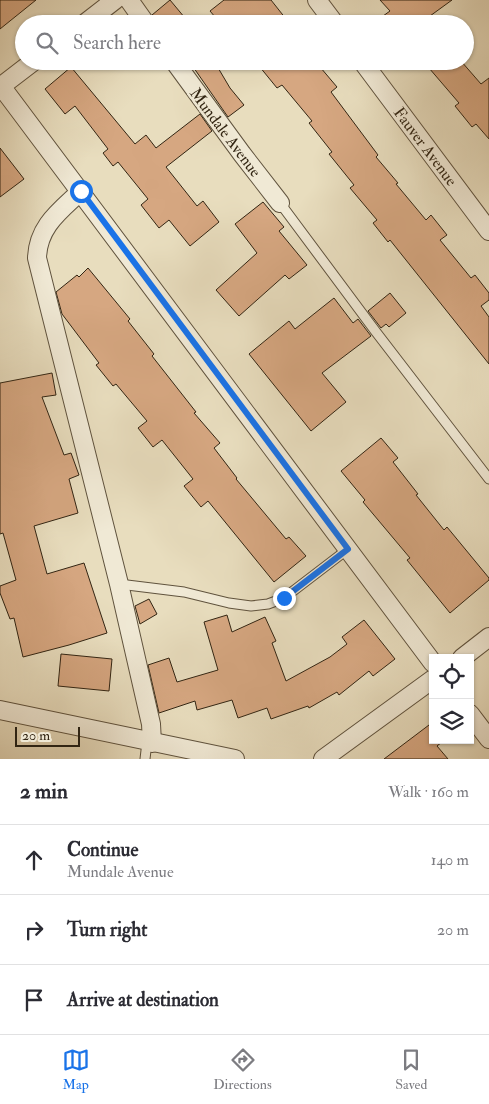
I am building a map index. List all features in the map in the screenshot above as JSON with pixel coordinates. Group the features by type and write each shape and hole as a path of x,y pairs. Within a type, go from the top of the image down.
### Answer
{"street":[{"path":"96,15 115,0"},
{"path":"129,0 140,15"},
{"path":"317,0 328,15"},
{"path":"21,70 2,83 429,658"},
{"name":"Mundale Avenue","path":"181,70 280,203"},
{"name":"Fauver Avenue","path":"369,70 489,231"},
{"path":"81,191 50,221 41,235 38,258 152,724 148,748"},
{"path":"467,654 489,637"},
{"path":"323,759 429,682"},
{"path":"0,710 148,748 235,759"},
{"path":"474,719 489,739"}],"lane":[{"path":"280,203 489,479"},
{"path":"119,584 184,592 236,604 251,606 268,604 284,598 348,549"}],"building":[{"path":"0,0 36,0 15,15 0,29"},
{"path":"170,0 182,15 152,15"},
{"path":"224,0 271,0 283,15 213,15 210,11"},
{"path":"380,0 452,0 431,15 384,15 390,11"},
{"path":"67,70 73,70 135,144 146,135 156,148 200,114 212,131 166,167 197,206 203,201 219,222 190,246 169,220 159,228 141,205 148,199 118,162 113,166 103,153 108,149 75,106 65,114 45,89"},
{"path":"195,70 219,70 230,88 244,105 228,117"},
{"path":"262,70 323,70 337,87 331,92 378,155 376,157 426,220 431,215 447,235 440,240 471,278 475,275 489,293 489,300 481,306 489,317 489,364 390,240 388,242 373,223 377,220 350,188 354,185 329,154 332,152 309,123 312,121 282,85 277,88"},
{"path":"431,70 469,70 481,84 489,78 489,139 476,124 472,127 455,106 459,103"},
{"path":"0,148 24,179 0,197"},
{"path":"263,202 284,227 279,231 307,265 289,279 285,275 239,316 216,290 257,253 235,224"},
{"path":"88,268 130,319 128,321 154,354 152,356 196,412 194,413 220,443 214,448 236,479 286,539 289,537 306,556 274,582 208,501 201,507 184,486 193,479 162,440 153,447 138,428 147,421 116,384 113,386 96,365 99,363 62,314 56,292 77,275 79,277"},
{"path":"390,293 406,313 389,327 386,324 381,328 368,311"},
{"path":"334,298 353,323 358,319 371,336 322,373 346,402 311,431 249,354 289,321 295,329"},
{"path":"52,373 56,395 42,397 64,455 71,453 79,475 69,479 78,513 34,526 47,574 84,563 107,633 23,657 14,618 10,619 0,593 0,586 16,580 3,533 0,534 0,383"},
{"path":"381,438 398,458 393,462 418,494 416,495 444,530 447,527 489,578 450,613 407,560 410,558 363,502 365,500 341,471"},
{"path":"149,599 157,614 140,624 135,606"},
{"path":"227,615 232,632 265,617 276,641 272,643 286,681 330,657 347,644 342,637 364,620 395,659 373,676 369,671 339,695 337,692 309,708 308,706 271,719 267,708 238,718 232,700 197,710 195,701 159,713 148,665 169,658 177,682 218,670 204,622"},
{"path":"61,654 112,659 109,691 58,686"},
{"path":"429,725 429,744 440,744 437,746 448,759 384,759"}],"route":[{"path":"81,191 348,549 284,598"}]}
